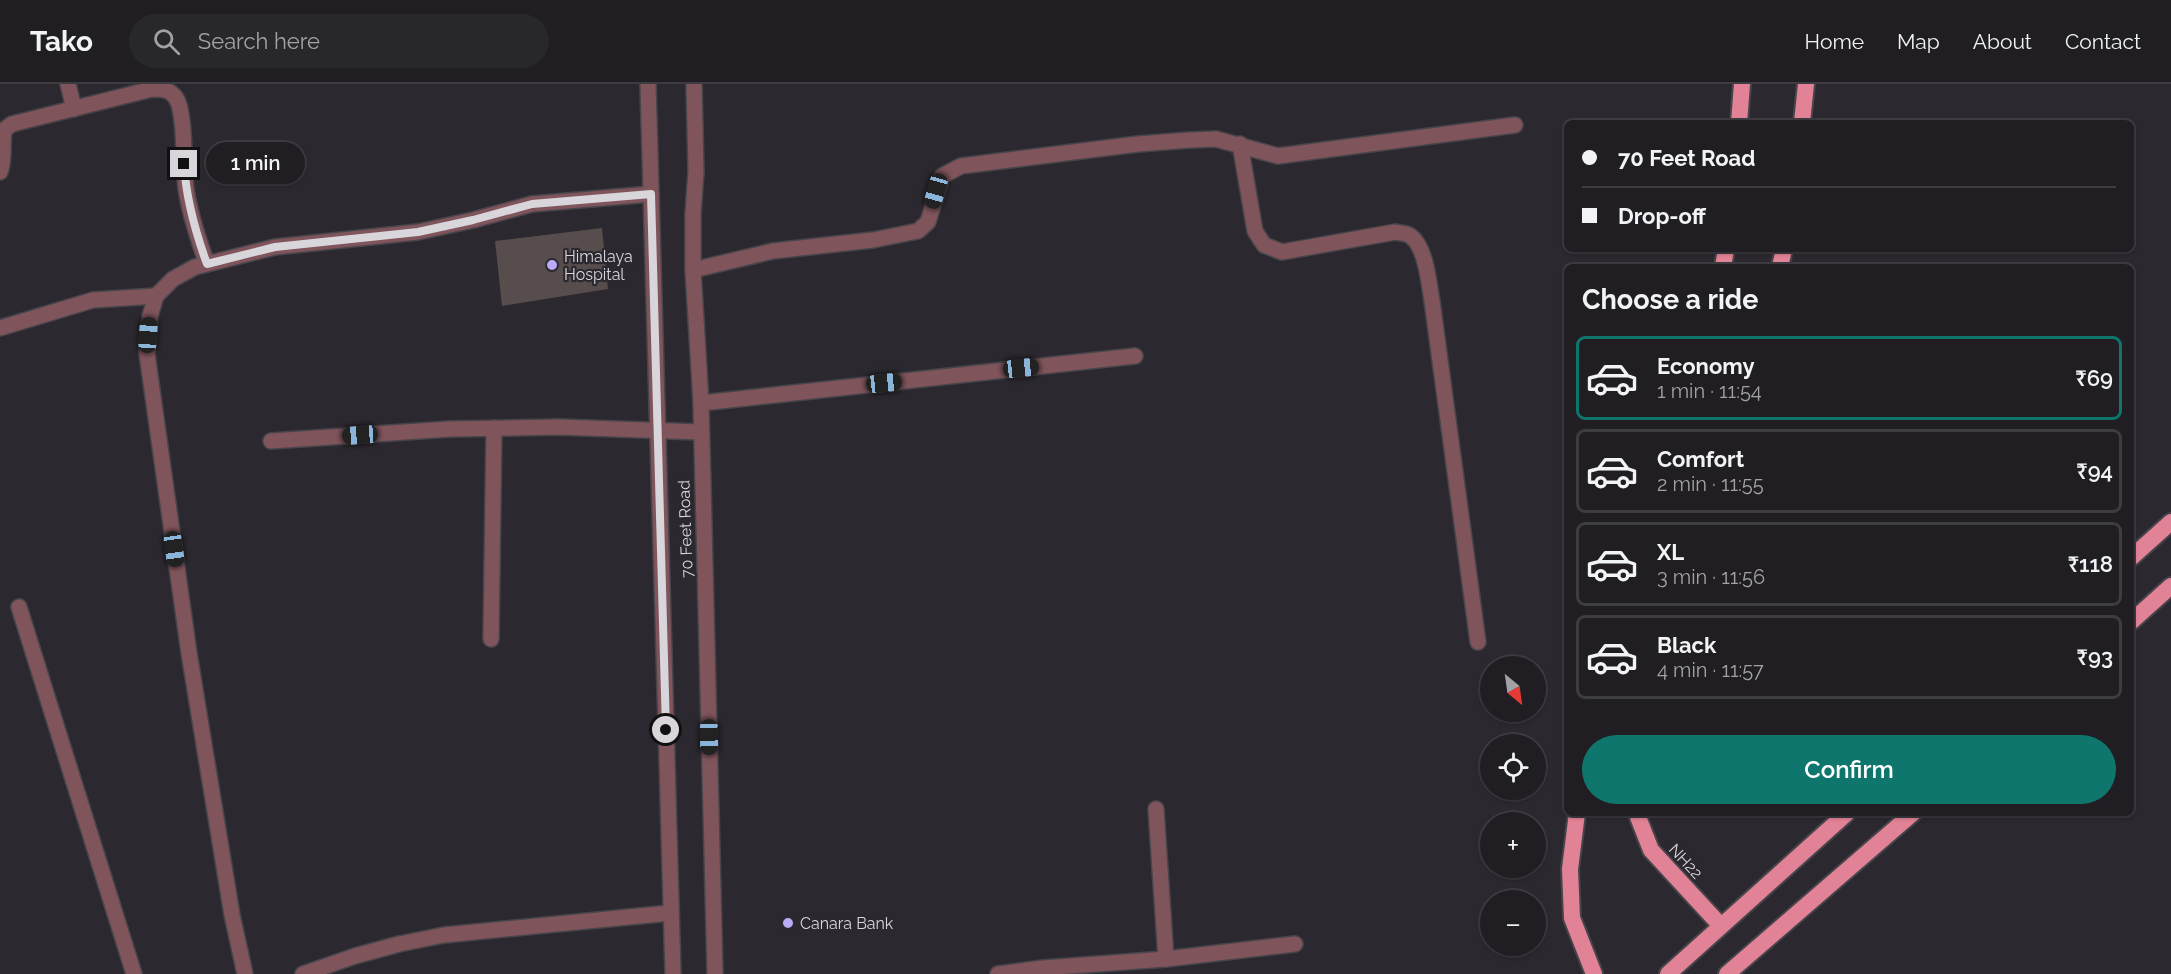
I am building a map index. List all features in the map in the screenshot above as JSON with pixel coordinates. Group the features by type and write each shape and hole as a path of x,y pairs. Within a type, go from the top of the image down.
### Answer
{"highway":[{"path":"1739,120 1742,84"},
{"path":"1802,120 1806,84"},
{"path":"2134,555 2171,522"},
{"path":"2134,619 2171,586"},
{"path":"1577,816 1570,869 1572,918 1594,974"},
{"name":"NH22","path":"1638,816 1651,850 1721,927"},
{"path":"1668,974 1844,816"},
{"path":"1727,974 1910,816"}],"street":[{"path":"68,84 74,109"},
{"name":"70 Feet Road","path":"648,84 673,974"},
{"name":"70 Feet Road","path":"694,84 696,171 693,270 701,403 715,974"},
{"path":"0,172 3,164 4,130 12,123 102,100 152,89 165,89 176,98 181,116 185,187 190,215 207,264"},
{"path":"693,270 773,251 873,240 918,231 928,222 942,176 962,166 1138,144 1216,139 1240,144 1260,153 1278,156 1515,125"},
{"path":"1240,144 1255,231 1264,244 1282,252 1395,231 1410,235 1420,247 1427,270 1432,301 1478,642"},
{"path":"244,974 232,915 189,653 147,354 150,316 156,296 173,279 195,267 275,247 418,232 532,204 651,194"},
{"path":"0,328 93,300 156,296"},
{"path":"701,403 1135,356"},
{"path":"271,441 494,428 559,427 700,432"},
{"path":"491,639 494,428"},
{"path":"19,607 134,974"},
{"path":"1156,809 1166,959"},
{"path":"303,974 388,947 444,935 670,913"},
{"path":"998,974 1043,968 1166,959 1295,944"}],"building":[{"name":"Himalaya Hospital","path":"602,228 608,289 502,306 495,241"}],"place":[{"name":"Himalaya Hospital","path":"552,265"},
{"name":"Canara Bank","path":"788,923"}],"route":[{"path":"184,164 190,215 207,264 275,247 418,232 532,204 651,194 666,730"}]}
